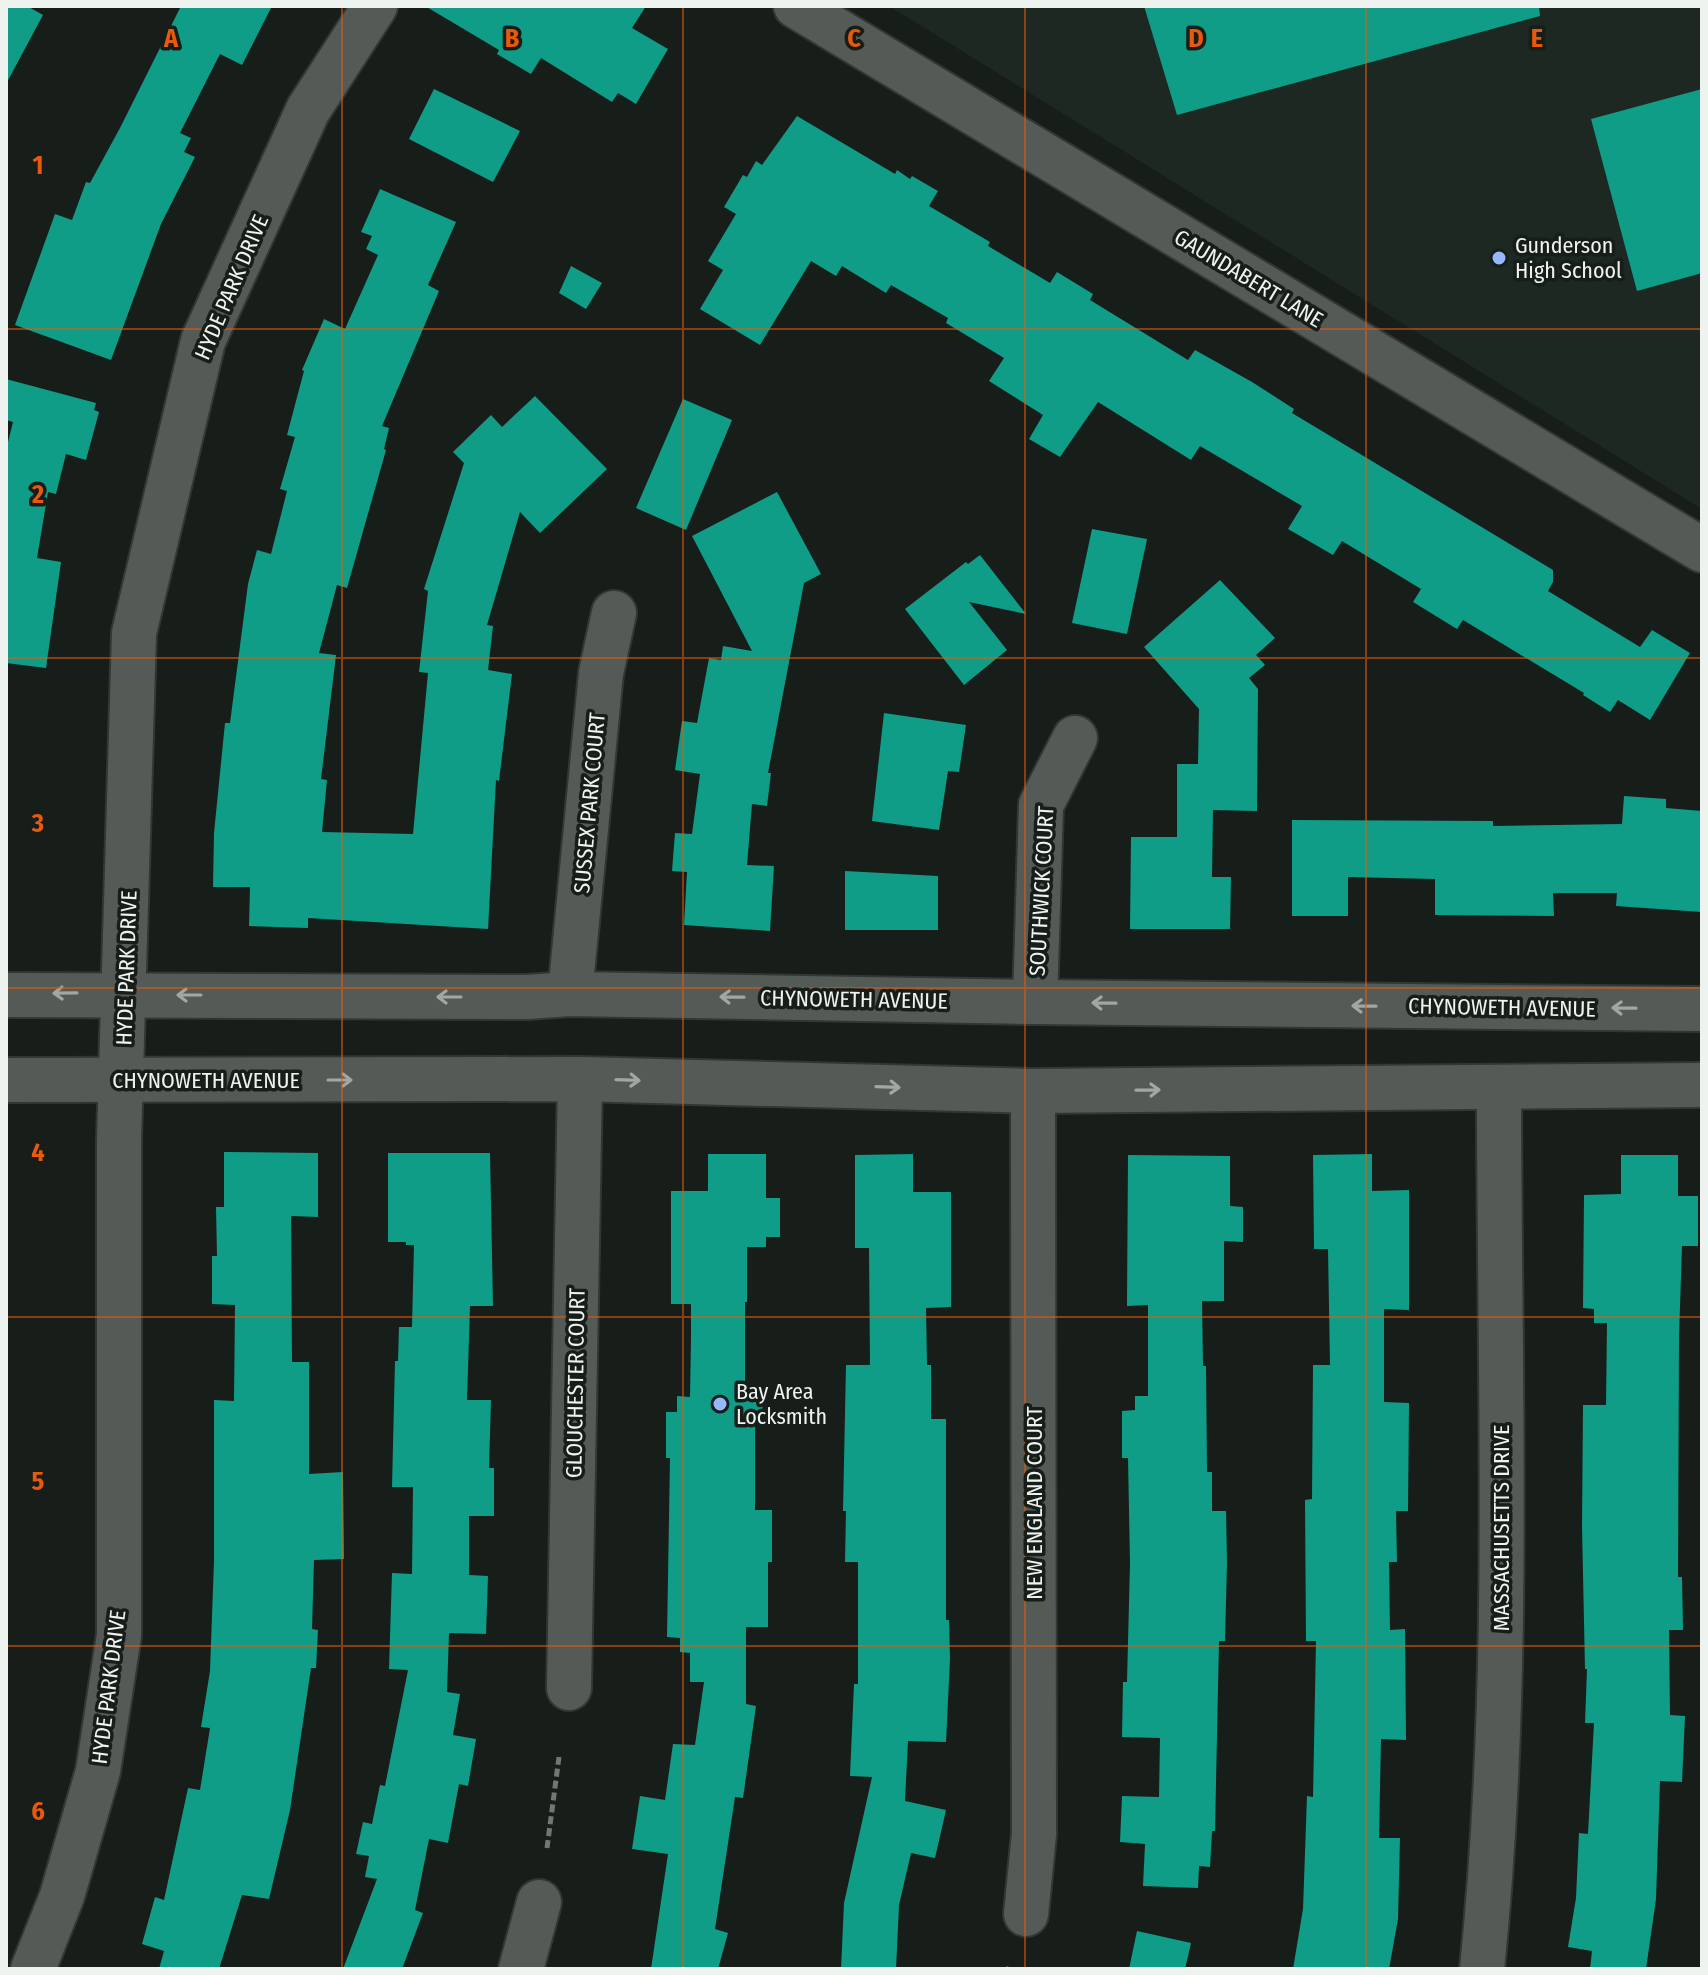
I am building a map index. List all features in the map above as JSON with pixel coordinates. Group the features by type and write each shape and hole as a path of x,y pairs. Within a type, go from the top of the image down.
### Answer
{"street":[{"name":"HYDE PARK DRIVE","path":"33,1969 62,1896 98,1771 119,1635 119,1140 134,633 203,341 308,110 375,6"},
{"name":"GAUNDABERT LANE","path":"796,6 1702,550"},
{"name":"SUSSEX PARK COURT","path":"570,994 601,673 614,613"},
{"name":"SOUTHWICK COURT","path":"1035,1002 1041,805 1075,738"},
{"name":"CHYNOWETH AVENUE","path":"6,995 527,997 570,994 1702,1009"},
{"name":"CHYNOWETH AVENUE","path":"6,1080 580,1079 1033,1091 1702,1085"},
{"name":"GLOUCHESTER COURT","path":"569,1688 580,1079"},
{"name":"MASSACHUSETTS DRIVE","path":"1482,1969 1493,1864 1502,1620 1499,1087"},
{"name":"NEW ENGLAND COURT","path":"1026,1914 1034,1834 1033,1091"},
{"path":"521,1969 539,1902"}],"path":[{"path":"547,1848 559,1757"}],"shaded area":[{"name":"Gunderson High School","path":"889,6 1702,6 1702,509"}],"building":[{"path":"6,6 27,6 43,15 6,84"},
{"path":"181,6 272,6 242,65 220,54 180,133 191,138 184,152 195,157 161,224 111,360 15,325 55,214 72,220 86,182 90,183 120,128"},
{"path":"425,6 646,6 632,28 668,49 636,104 618,93 612,102 541,58 531,74 497,54 499,50"},
{"path":"1144,6 1539,6 1540,16 1177,115"},
{"path":"434,89 520,131 493,182 409,139"},
{"path":"1702,89 1702,273 1637,291 1591,119"},
{"path":"797,116 895,174 897,170 938,191 929,206 990,242 988,246 1050,283 1057,272 1093,294 1090,300 1188,360 1195,350 1252,382 1294,409 1292,413 1553,570 1553,582 1548,591 1640,647 1652,630 1690,653 1650,720 1618,700 1610,712 1463,620 1457,629 1413,602 1421,589 1342,541 1333,555 1288,529 1302,506 1200,446 1191,460 1098,402 1060,457 1029,439 1043,415 989,381 1004,358 946,323 948,318 891,285 886,293 842,266 836,276 811,261 760,345 700,309 723,270 708,261 736,214 724,207 743,175 747,177 756,161 762,165"},
{"path":"380,189 456,222 428,285 439,291 382,426 389,428 386,450 347,588 337,585 319,653 336,655 321,779 327,780 322,832 413,834 428,673 419,672 428,591 424,589 464,463 453,452 491,415 502,427 535,396 607,469 540,533 520,512 487,625 493,626 488,670 512,674 499,781 496,780 488,929 308,918 308,928 249,926 250,887 213,887 214,833 225,723 230,723 248,584 257,550 271,554 287,491 280,489 295,437 287,435 302,370 324,319 345,329 378,255 366,249 372,236 361,232"},
{"path":"571,266 602,283 586,309 559,293"},
{"path":"6,379 96,403 94,410 99,412 86,460 66,454 56,494 48,492 37,558 61,562 46,668 6,663 6,450 13,422 6,420"},
{"path":"683,399 732,420 686,530 636,508"},
{"path":"777,492 821,574 804,583 768,773 771,773 767,806 752,804 747,865 774,866 770,931 684,925 687,872 672,871 675,833 692,834 700,774 675,770 682,721 697,723 709,658 721,660 723,646 752,651 692,536"},
{"path":"1092,529 1147,539 1127,634 1072,623"},
{"path":"980,555 1026,614 969,602 1007,650 964,685 905,609 966,562 968,564"},
{"path":"1220,580 1275,638 1256,655 1265,665 1249,678 1258,689 1257,811 1213,810 1212,877 1231,877 1230,929 1130,929 1131,837 1177,837 1177,764 1198,764 1199,709 1144,647"},
{"path":"884,713 966,725 959,772 948,771 939,830 872,821"},
{"path":"1624,796 1666,799 1666,808 1702,811 1702,912 1616,906 1617,893 1553,893 1554,916 1435,915 1435,879 1348,877 1348,916 1292,916 1292,820 1493,821 1493,826 1622,824"},
{"path":"845,871 938,876 938,930 845,930"},
{"path":"224,1152 318,1153 318,1217 291,1216 292,1362 309,1362 309,1474 343,1472 344,1559 314,1560 312,1629 318,1630 316,1668 311,1668 290,1810 269,1899 242,1895 219,1969 159,1969 164,1951 142,1944 155,1897 164,1900 188,1788 200,1790 210,1728 201,1727 210,1671 214,1400 234,1401 235,1305 212,1304 212,1256 217,1256 216,1207 224,1207"},
{"path":"388,1153 490,1153 493,1306 470,1306 467,1400 491,1400 489,1468 494,1468 494,1516 469,1516 469,1575 488,1576 486,1634 449,1633 447,1692 460,1694 453,1735 476,1739 468,1786 459,1784 448,1843 429,1839 415,1910 423,1913 402,1969 343,1969 377,1879 365,1877 369,1856 356,1854 363,1822 372,1824 380,1785 385,1786 408,1670 389,1669 392,1573 412,1574 413,1487 392,1487 395,1361 398,1361 399,1327 412,1327 414,1245 388,1242"},
{"path":"708,1154 766,1154 766,1198 780,1198 780,1237 766,1237 766,1247 747,1247 745,1302 745,1388 763,1388 762,1425 755,1425 755,1510 772,1510 768,1627 746,1627 746,1704 756,1706 743,1798 735,1797 715,1929 728,1933 718,1969 651,1969 668,1854 632,1849 640,1796 665,1800 673,1744 695,1745 704,1682 690,1682 690,1653 680,1652 680,1638 667,1637 670,1458 666,1458 666,1412 677,1412 677,1396 690,1397 691,1339 691,1304 671,1304 671,1191 708,1191"},
{"path":"913,1154 913,1192 951,1192 951,1307 926,1308 927,1365 931,1365 931,1419 946,1419 946,1620 949,1620 950,1659 946,1742 908,1741 905,1801 946,1810 935,1858 911,1853 899,1905 896,1969 841,1969 844,1903 872,1777 850,1776 854,1684 858,1684 858,1562 845,1562 846,1365 870,1365 869,1248 855,1248 855,1155"},
{"path":"1372,1154 1372,1191 1409,1190 1409,1310 1384,1309 1384,1402 1409,1403 1408,1511 1396,1511 1397,1562 1389,1562 1390,1630 1405,1629 1406,1740 1381,1739 1379,1838 1400,1838 1398,1919 1389,1969 1293,1969 1303,1909 1307,1796 1313,1797 1316,1641 1306,1641 1305,1500 1312,1499 1313,1365 1330,1365 1328,1249 1314,1249 1313,1155"},
{"path":"1128,1155 1230,1156 1230,1206 1243,1207 1243,1242 1224,1241 1224,1301 1202,1301 1207,1472 1212,1472 1212,1511 1226,1511 1227,1562 1225,1641 1219,1641 1215,1831 1212,1831 1210,1867 1199,1866 1198,1888 1143,1886 1145,1844 1120,1842 1122,1796 1159,1797 1160,1738 1122,1737 1123,1682 1127,1682 1130,1563 1128,1458 1122,1458 1122,1411 1135,1410 1135,1396 1148,1396 1148,1305 1127,1306"},
{"path":"1621,1155 1678,1155 1678,1196 1698,1196 1698,1246 1682,1246 1678,1577 1682,1577 1683,1630 1669,1630 1670,1715 1685,1716 1682,1782 1660,1781 1656,1899 1646,1969 1590,1969 1592,1951 1568,1947 1576,1898 1579,1833 1588,1834 1594,1723 1585,1723 1583,1405 1606,1405 1607,1323 1594,1323 1594,1309 1583,1308 1584,1195 1621,1194"},
{"path":"1137,1931 1191,1943 1185,1969 1129,1969"}],"place":[{"name":"Gunderson High School","path":"1499,258"},
{"name":"Bay Area Locksmith","path":"720,1404"}]}
